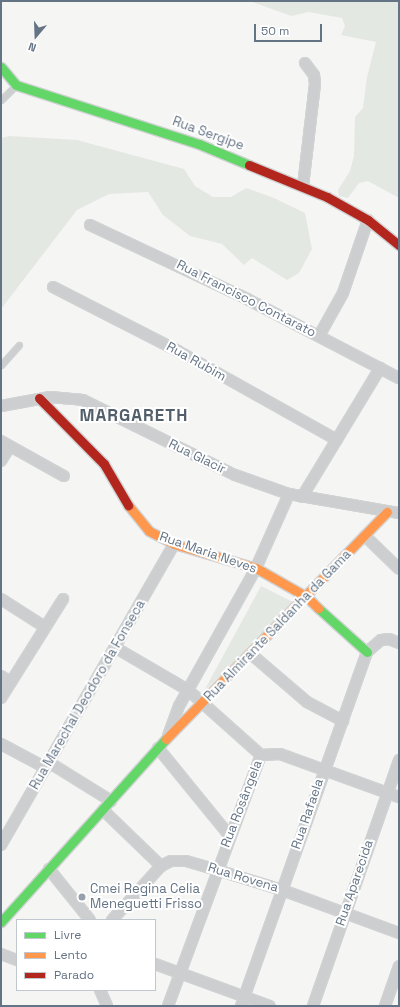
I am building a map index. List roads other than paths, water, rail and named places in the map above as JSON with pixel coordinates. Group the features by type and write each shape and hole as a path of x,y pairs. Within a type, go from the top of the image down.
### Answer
{"street":[{"path":"303,186 315,84 314,75 305,63"},
{"path":"1,67 16,85"},
{"name":"Rua Sergipe","path":"16,85 192,142 303,186 368,220 399,245"},
{"path":"319,336 343,293 368,220"},
{"name":"Rua Francisco Contarato","path":"90,225 170,261 399,378"},
{"name":"Rua Rubim","path":"53,287 178,351 337,440"},
{"path":"302,497 380,368"},
{"name":"Rua Glacir","path":"1,406 39,398 61,396 83,400 203,461 289,494 399,514"},
{"name":"Rua Maria Neves","path":"39,398 104,464 140,523 157,536 174,544 256,568 306,597 367,652"},
{"path":"1,441 64,476"},
{"path":"1,461 10,446"},
{"name":"Rua Almirante Saldanha da Gama","path":"167,738 188,690 256,568 289,494"},
{"name":"Rua Almirante Saldanha da Gama","path":"1,922 50,870 167,738 204,703 387,512"},
{"path":"365,536 399,569"},
{"name":"Rua Marechal Deodoro da Fonseca","path":"1,845 116,648 174,544"},
{"path":"1,599 46,627"},
{"path":"1,698 63,599"},
{"path":"367,652 381,640 396,642"},
{"path":"116,648 188,690 261,755"},
{"name":"Rua Rafaela","path":"243,1001 323,770 343,721 367,652"},
{"path":"251,654 307,702 343,721"},
{"path":"1,676 10,682"},
{"path":"1,744 48,765 111,801"},
{"path":"158,748 229,835"},
{"name":"Rua Rosângela","path":"168,1006 229,835 261,755 280,754 323,770"},
{"name":"Rua Aparecida","path":"314,1006 344,913 399,760"},
{"path":"323,770 399,797"},
{"path":"103,810 161,866 113,919"},
{"name":"Rua Rovena","path":"161,866 171,862 186,861 282,890 399,933"},
{"path":"50,870 89,919"},
{"path":"1,954 16,960"},
{"path":"156,964 180,973 243,1001 270,1006"},
{"path":"385,1006 399,966"},
{"path":"100,991 107,1006"}],"lane":[{"path":"1,100 16,85"},
{"path":"1,365 19,345"}],"place":[{"name":"Cmei Regina Celia Meneguetti Frisso","path":"82,897"}],"district":[{"name":"MARGARETH","path":"134,416"}]}
